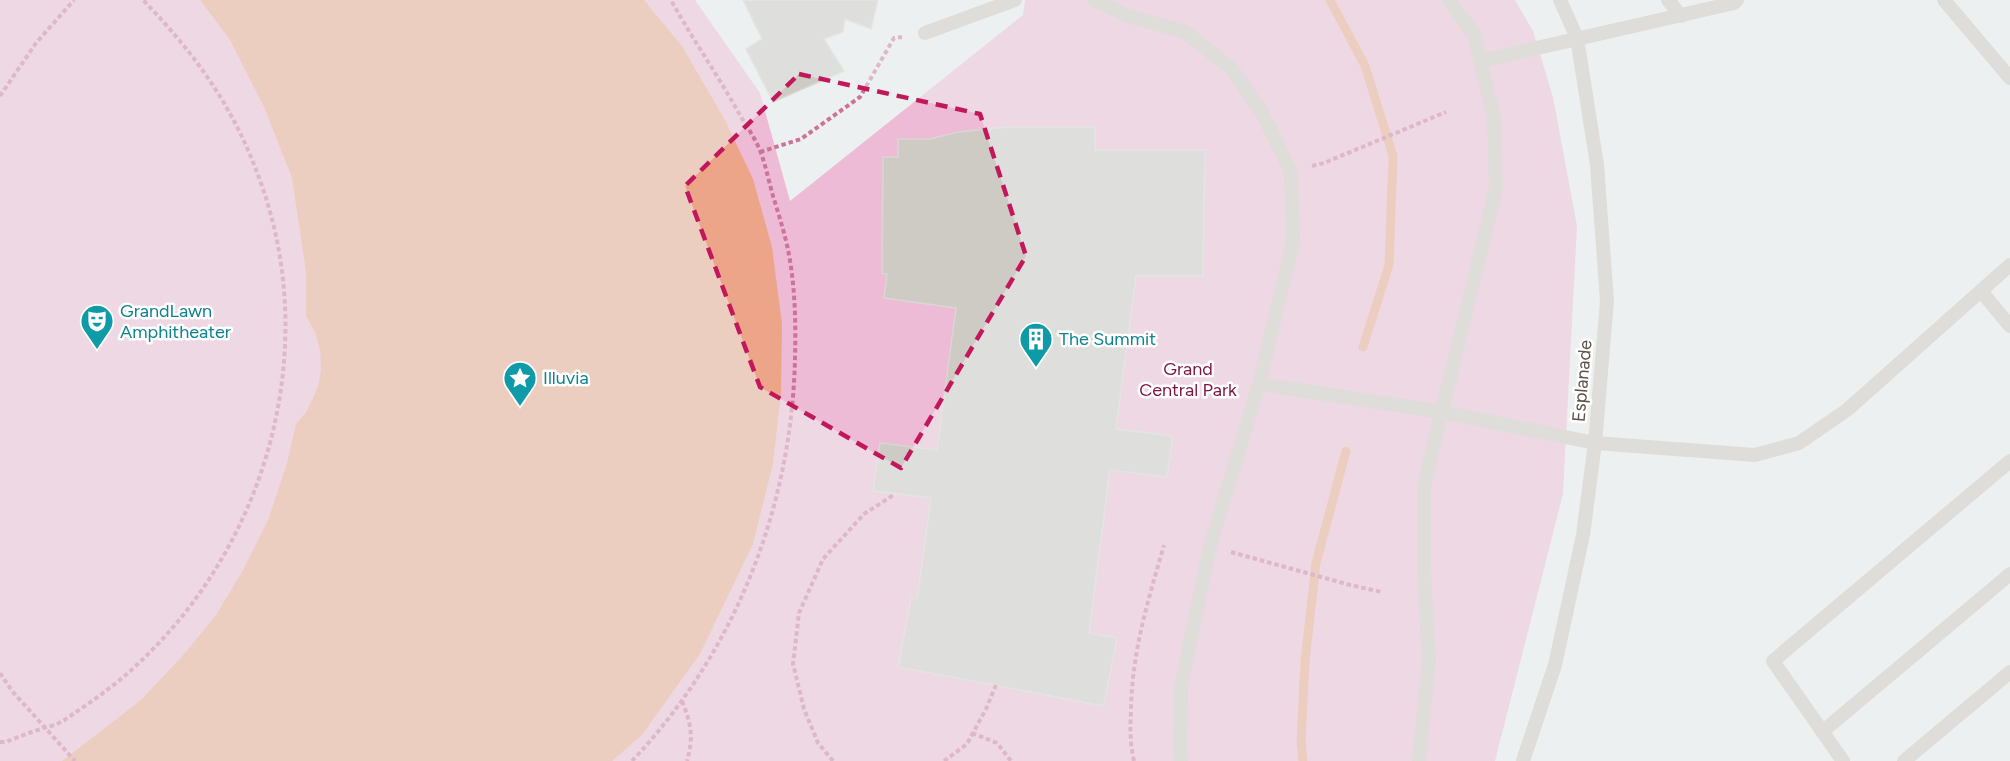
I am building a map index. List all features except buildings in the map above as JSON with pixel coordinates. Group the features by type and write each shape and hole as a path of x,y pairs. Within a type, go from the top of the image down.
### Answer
{"lane":[{"path":"925,33 1014,0"},
{"path":"1094,0 1128,16 1185,32 1232,69 1262,113 1291,172 1293,242 1259,384 1207,558 1181,686 1181,761"},
{"path":"1419,761 1429,659 1424,574 1424,485 1496,188 1494,118 1474,34 1449,0"},
{"name":"Esplanade","path":"1523,761 1555,665 1583,535 1595,443 1607,301 1597,165 1577,38 1560,0"},
{"path":"1668,0 1681,16"},
{"path":"1480,61 1681,16 1734,3 1737,0"},
{"path":"1944,0 2010,78"},
{"path":"1259,384 1442,412 1595,443 1755,455 1799,443 1847,410 2010,265"},
{"path":"1981,291 2010,327"},
{"path":"1843,761 1773,661 2010,461"},
{"path":"1822,732 2010,574"},
{"path":"1904,761 2010,672"}],"path":[{"path":"0,96 36,43 74,0"},
{"path":"0,742 6,742 57,724 93,701 128,674 188,611 213,576 253,499 277,416 283,373 285,327 283,281 275,235 260,180 227,106 202,67 173,31 143,0"},
{"path":"632,761 682,701 709,660 753,570 770,524 782,475 795,383 794,291 787,245 760,152 722,82 687,30 671,0"},
{"path":"760,152 801,139 860,98 894,38 925,33"},
{"path":"1291,172 1324,164 1446,112"},
{"path":"833,761 818,743 804,709 793,664 799,613 823,560 864,514 895,494"},
{"path":"1134,761 1130,744 1131,697 1138,638 1164,545"},
{"path":"1253,558 1382,592"},
{"path":"0,673 12,691 75,761"},
{"path":"944,761 966,744 986,709 996,685"},
{"path":"682,701 691,724 692,744 687,761"},
{"path":"972,733 997,743 1011,761"}],"highlighted area":[{"path":"799,74 980,114 1026,256 901,468 760,387 685,186"}],"green space":[{"name":"Grand Central Park","path":"0,0 695,0 760,93 790,201 1023,15 1025,0 1515,0 1533,31 1553,97 1577,226 1563,494 1495,761 0,761"}],"shaded area":[{"path":"200,0 644,0 682,46 725,120 753,179 772,247 782,324 781,393 773,464 753,544 700,654 642,735 612,761 62,761 141,700 185,653 216,615 243,570 268,520 287,463 296,424 306,412 319,383 320,350 315,332 306,316 306,272 292,178 264,107 230,40"}],"waterway":[{"path":"1330,0 1365,66 1393,156 1389,265 1363,347"},
{"path":"1303,761 1301,742 1305,661 1316,563 1346,451"}],"place":[{"name":"GrandLawn Amphitheater","path":"97,350"},
{"name":"The Summit","path":"1036,368"},
{"name":"Illuvia","path":"520,407"}]}
